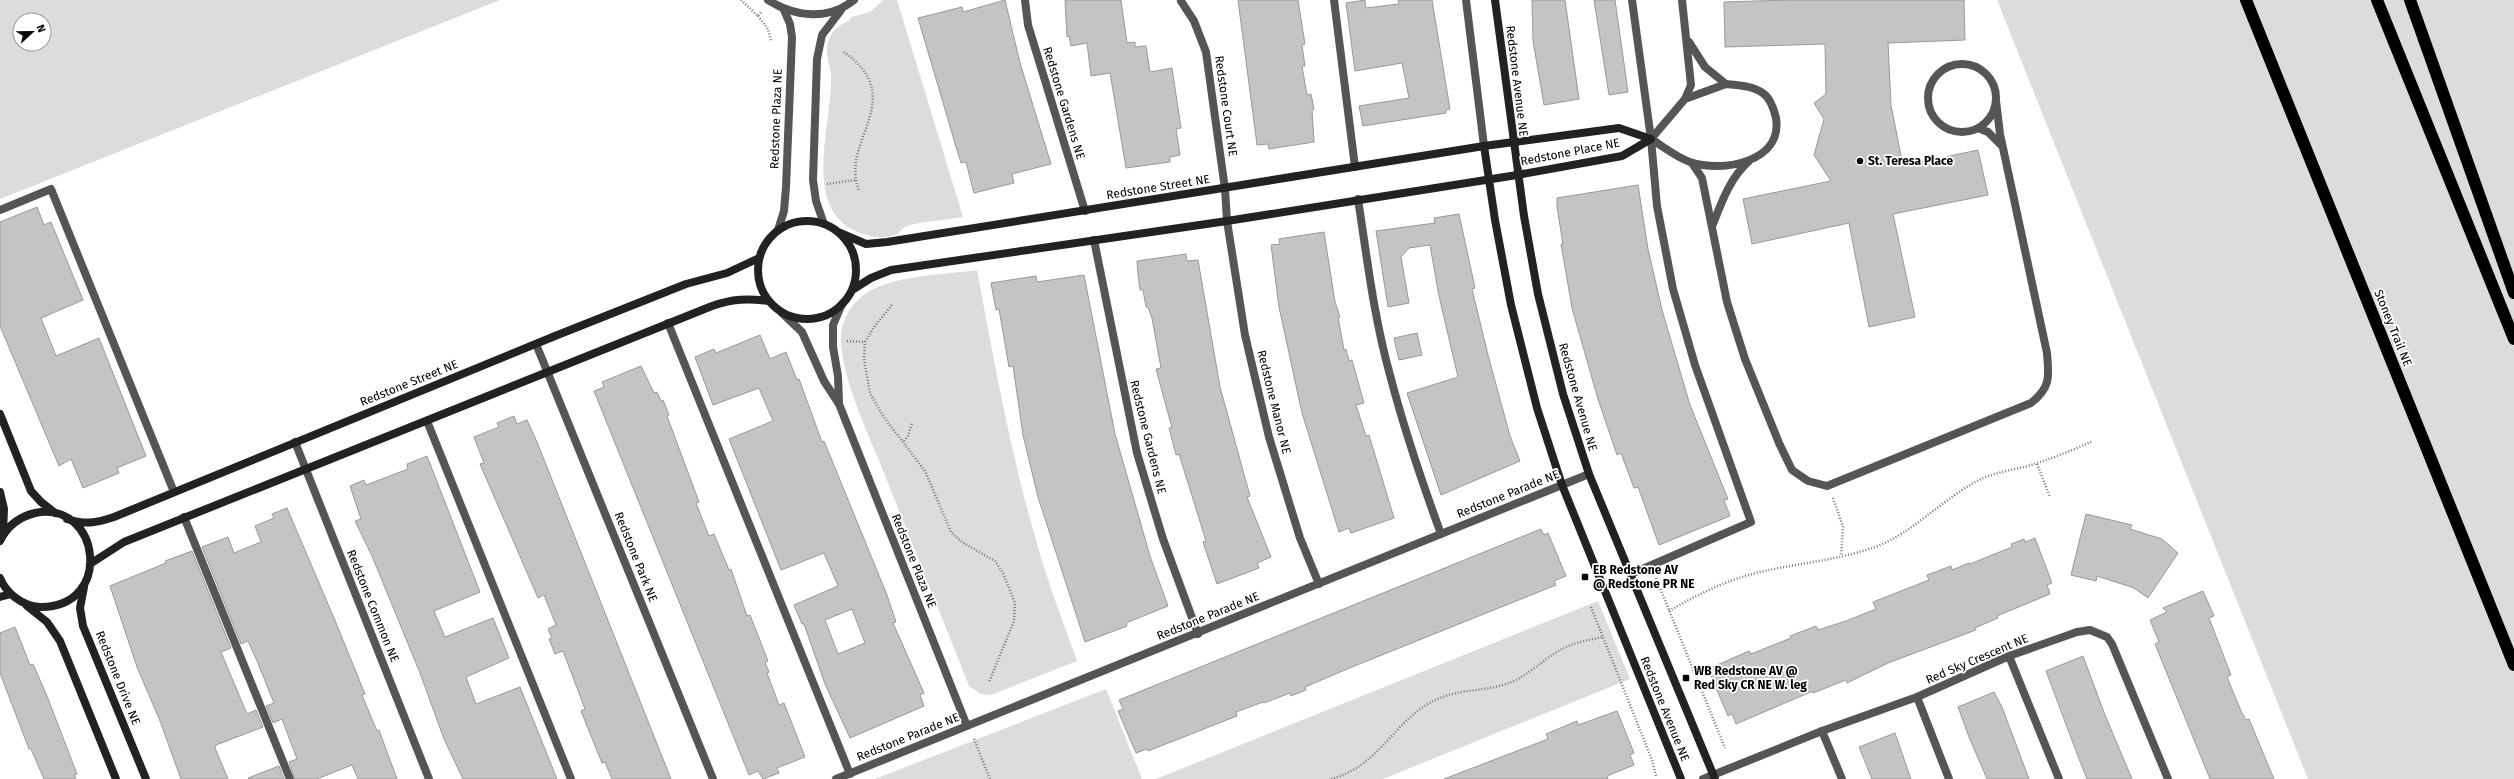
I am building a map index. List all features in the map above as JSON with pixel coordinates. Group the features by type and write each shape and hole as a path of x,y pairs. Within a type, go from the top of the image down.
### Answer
{"highway":[{"name":"Stoney Trail NE","path":"2246,0 2514,665"},
{"path":"2377,0 2514,339"},
{"path":"2410,0 2514,293"}],"street":[{"path":"768,0 784,10 817,14 841,10"},
{"path":"824,224 816,201 813,180 817,59 822,35 841,10 854,0"},
{"name":"Redstone Gardens NE","path":"1025,0 1030,32 1085,211"},
{"name":"Redstone Court NE","path":"1181,0 1194,20 1206,52 1225,189 1227,221"},
{"path":"1334,0 1355,167"},
{"name":"Redstone Avenue NE","path":"1466,0 1488,180 1511,305 1537,408 1562,485 1680,779"},
{"name":"Redstone Avenue NE","path":"1495,0 1517,175 1538,294 1563,394 1589,474 1714,777"},
{"path":"1631,574 1751,522 1695,365 1673,289 1657,206 1651,139 1632,0"},
{"path":"1651,139 1685,99 1691,85 1688,41 1682,0"},
{"name":"Redstone Plaza NE","path":"778,230 784,212 786,187 792,38 790,24 784,10"},
{"path":"1688,41 1705,67 1726,84"},
{"path":"1692,163 1702,178 1713,224 1727,302 1745,359 1779,443 1792,470 1808,481 1827,486 2031,403 2043,394 2049,377 2047,353 2003,147 1995,89 1990,79 1973,65 1962,63 1950,65 1933,79 1928,101 1930,112 1937,121 1946,128 1956,131 1967,131 1978,128 1993,111 1996,100"},
{"path":"1685,99 1726,84 1747,87 1764,93 1774,109 1777,133 1769,150 1750,161 1738,172 1724,196 1713,224"},
{"name":"Redstone Place NE","path":"1484,146 1619,128 1651,139"},
{"path":"1978,128 1988,132 2003,147"},
{"path":"1651,139 1692,163 1719,166 1750,161"},
{"name":"Redstone Place NE","path":"1488,180 1622,156 1651,139"},
{"name":"Redstone Street NE","path":"838,232 866,244 880,243 1225,189 1484,146"},
{"path":"852,290 871,278 891,270 1227,221 1358,199 1488,180"},
{"path":"0,210 51,189 174,492"},
{"path":"1358,199 1371,286 1389,374 1414,459 1441,534"},
{"path":"808,221 824,224 838,232 849,244 855,259 856,275 852,290 842,304 829,314 813,319 796,318 781,312 768,301 761,288 758,273 759,258 766,242 778,230 793,223 808,221"},
{"name":"Redstone Manor NE","path":"1227,221 1245,335 1269,437 1300,538 1319,584"},
{"name":"Redstone Gardens NE","path":"1094,240 1137,453 1163,539 1198,634"},
{"name":"Redstone Street NE","path":"56,514 82,524 95,523 686,284 727,273 759,258"},
{"path":"90,564 124,542 548,373 668,323 731,300 749,298 768,301"},
{"name":"Redstone Plaza NE","path":"839,404 838,376 833,347 833,325 842,304"},
{"name":"Redstone Plaza NE","path":"781,312 802,332 824,381 839,404 967,726"},
{"path":"668,323 850,774"},
{"name":"Redstone Park NE","path":"536,344 713,779"},
{"path":"0,414 31,491 40,502 56,514"},
{"path":"427,421 571,779"},
{"name":"Redstone Common NE","path":"295,442 429,779"},
{"name":"Redstone Parade NE","path":"836,779 1198,634 1589,474"},
{"path":"0,492 4,509 2,537"},
{"path":"2,537 13,523 26,515 41,512 56,514"},
{"path":"184,517 290,779"},
{"path":"67,518 79,528 87,541 91,555 90,564"},
{"name":"Redstone Drive NE","path":"90,564 84,584 80,608 83,626 146,779"},
{"path":"0,578 11,594 47,622 60,641 116,779"},
{"path":"22,602 35,607 50,607 63,603 75,595 84,584"},
{"path":"0,597 11,594"},
{"name":"Red Sky Crescent NE","path":"1703,779 1714,777 1822,731 1917,697 2009,656 2077,632 2090,630 2107,636 2118,656 2168,779"},
{"path":"2009,656 2059,779"},
{"path":"1917,697 1949,779"},
{"path":"1822,731 1842,779"}],"path":[{"path":"741,0 758,16 768,29 771,42"},
{"path":"758,16 764,8"},
{"path":"844,52 854,57 866,73 873,102 867,130 856,162 855,180 859,190"},
{"path":"826,184 855,180"},
{"path":"892,305 874,327 865,342 865,365 870,393 884,416 925,470 951,532 962,542 995,561 1010,588 1015,603 1016,616 989,682"},
{"path":"847,341 865,342"},
{"path":"904,441 908,436 912,423"},
{"path":"1668,611 1696,595 1730,580 1759,572 1841,556 1885,542 1902,533 1954,493 1981,479 2037,464 2093,441"},
{"path":"2037,464 2050,497"},
{"path":"1832,497 1843,527 1841,556"},
{"path":"1655,576 1725,748"},
{"path":"1591,607 1652,760 1656,776"},
{"path":"1331,779 1353,771 1367,761 1411,717 1439,698 1451,693 1513,682 1571,644 1603,637"},
{"path":"974,739 990,779"}],"shaded area":[{"path":"0,0 500,0 0,199"},
{"path":"883,0 897,0 963,217 922,222 909,225 895,235 889,237 876,237 862,234 845,225 833,211 826,195 824,155 831,92 831,74 827,47 832,34 837,28 849,21 851,17 870,12"},
{"path":"1997,0 2514,0 2514,779 2308,779"},
{"path":"977,270 1003,405 1018,473 1045,571 1077,661 991,695 981,694 969,686 856,405 845,369 841,336 844,321 848,312 867,292 896,281 930,275"},
{"path":"1598,601 1630,679 1383,779 1156,779"},
{"path":"1106,689 1142,779 875,779"}],"building":[{"path":"1005,0 1020,63 1051,164 1012,174 1014,183 974,193 966,162 961,163 918,18 962,7 963,12"},
{"path":"1065,0 1121,0 1127,43 1135,42 1135,47 1146,46 1150,72 1172,68 1181,128 1176,129 1180,155 1170,157 1170,162 1126,168 1110,73 1091,76 1087,43 1071,46 1069,36 1067,37"},
{"path":"1238,0 1298,0 1305,44 1302,45 1305,66 1302,66 1307,95 1311,94 1314,109 1312,110 1314,142 1269,149 1268,144 1257,145"},
{"path":"1365,0 1366,8 1399,4 1398,0 1432,0 1450,109 1446,110 1446,113 1363,126 1359,106 1409,98 1402,63 1355,71 1346,3"},
{"path":"1532,0 1565,0 1579,99 1544,105 1533,41"},
{"path":"1594,0 1615,0 1628,92 1609,95"},
{"name":"St. Teresa Place","path":"1789,0 1964,0 1965,40 1888,43 1891,105 1903,166 1978,150 1988,195 1893,214 1915,317 1869,327 1849,223 1752,244 1743,199 1831,181 1814,155 1824,119 1814,103 1826,94 1825,44 1725,47 1724,2"},
{"path":"1638,185 1648,249 1662,310 1690,405 1728,499 1724,500 1730,516 1659,545 1638,487 1634,488 1621,453 1617,455 1598,399 1572,308 1561,244 1563,244 1557,207 1557,198"},
{"path":"37,207 44,225 51,222 83,300 41,318 56,356 99,338 146,456 117,468 119,473 83,488 71,459 59,466 0,326 0,222"},
{"path":"1459,214 1475,288 1472,289 1488,355 1510,436 1520,461 1441,495 1407,393 1458,377 1439,296 1430,245 1409,248 1401,257 1409,303 1388,307 1376,231 1435,223 1434,218"},
{"path":"1324,232 1335,302 1340,317 1338,317 1344,350 1346,349 1349,361 1352,360 1364,403 1356,405 1366,436 1369,435 1394,518 1351,533 1349,528 1339,532 1302,413 1279,307 1271,245 1280,244 1279,239"},
{"path":"1186,254 1187,261 1198,260 1220,387 1250,496 1247,497 1271,557 1257,563 1259,568 1217,584 1203,542 1206,541 1179,454 1176,455 1169,428 1172,428 1156,369 1161,368 1152,318 1148,307 1146,307 1143,290 1140,290 1138,274 1137,261"},
{"path":"1084,275 1115,434 1150,556 1168,606 1126,623 1127,626 1085,642 1038,497 1023,435 1013,366 1009,367 999,309 996,310 991,283 1036,276 1037,282"},
{"path":"1417,333 1422,355 1399,360 1394,338"},
{"path":"760,335 770,359 786,352 797,380 799,379 822,442 824,441 887,595 896,622 893,623 924,693 920,695 924,706 850,738 825,684 804,624 802,624 794,605 838,586 824,553 781,570 729,439 773,421 759,388 713,405 695,357 714,349 716,353","holes":["852,609 865,643 838,654 825,620"]},
{"path":"641,366 654,393 657,392 661,401 663,400 669,415 667,416 699,502 696,503 709,536 714,534 729,570 731,569 747,616 750,615 768,661 765,662 769,672 767,673 779,705 784,703 805,757 777,768 779,773 763,779 758,771 749,775 594,391 604,387 602,382"},
{"path":"514,416 517,424 527,420 537,442 671,779 612,779 605,762 602,763 581,711 585,709 563,651 555,654 549,639 552,638 548,629 556,625 544,595 538,598 480,464 484,463 474,437 499,427 497,423"},
{"path":"427,456 480,592 434,611 445,637 493,618 509,658 466,677 476,704 520,687 557,779 463,779 444,739 420,673 372,556 355,521 361,519 350,486 364,480 366,485 408,469 407,464"},
{"path":"287,508 365,694 362,695 377,731 379,730 397,779 358,779 352,765 317,779 295,779 289,762 297,759 282,719 273,723 266,706 274,703 248,641 241,644 202,547 228,537 234,553 261,542 255,526 274,518 272,514"},
{"path":"2086,514 2132,525 2130,529 2162,539 2178,553 2148,598 2134,588 2097,576 2096,581 2071,575"},
{"path":"1541,529 1544,535 1548,533 1566,576 1554,581 1556,585 1352,667 1305,687 1306,690 1291,696 1290,693 1264,703 1263,702 1236,712 1237,716 1148,751 1147,749 1136,753 1118,711 1123,709 1119,700"},
{"path":"2035,538 2052,583 2047,585 2050,594 1997,616 1998,618 1975,628 1976,630 1888,663 1847,683 1846,680 1813,693 1813,691 1736,724 1732,714 1728,716 1708,669 1749,651 1751,654 1816,626 1818,630 1876,609 1873,602 1929,580 1927,575 1951,566 1952,570 1969,563 1970,564 2012,547 2011,544 2024,539 2025,542"},
{"path":"192,551 231,648 221,652 247,714 256,710 263,727 216,745 215,748 228,779 181,779 160,721 137,667 110,586 166,563 165,561"},
{"path":"2203,591 2214,616 2209,618 2231,675 2227,677 2241,711 2246,720 2249,719 2274,779 2210,779 2155,644 2159,642 2150,620 2167,612 2163,608"},
{"path":"15,627 30,665 33,664 47,696 77,774 74,775 76,779 44,779 31,749 29,749 0,673 0,633"},
{"path":"2083,656 2105,715 2132,779 2087,779 2079,759 2046,671"},
{"path":"1994,692 2002,707 2029,779 1987,779 1969,737 1958,707"},
{"path":"1617,711 1634,753 1630,755 1634,765 1607,776 1608,779 1444,779 1548,739 1546,734 1577,721 1578,725"},
{"path":"1895,733 1911,779 1872,779 1859,747"},
{"path":"279,766 284,779 248,778"}],"place":[{"name":"St. Teresa Place","path":"1860,161"},
{"name":"EB Redstone AV @ Redstone PR NE","path":"1585,577"},
{"name":"WB Redstone AV @ Red Sky CR NE W. leg","path":"1686,678"}]}
